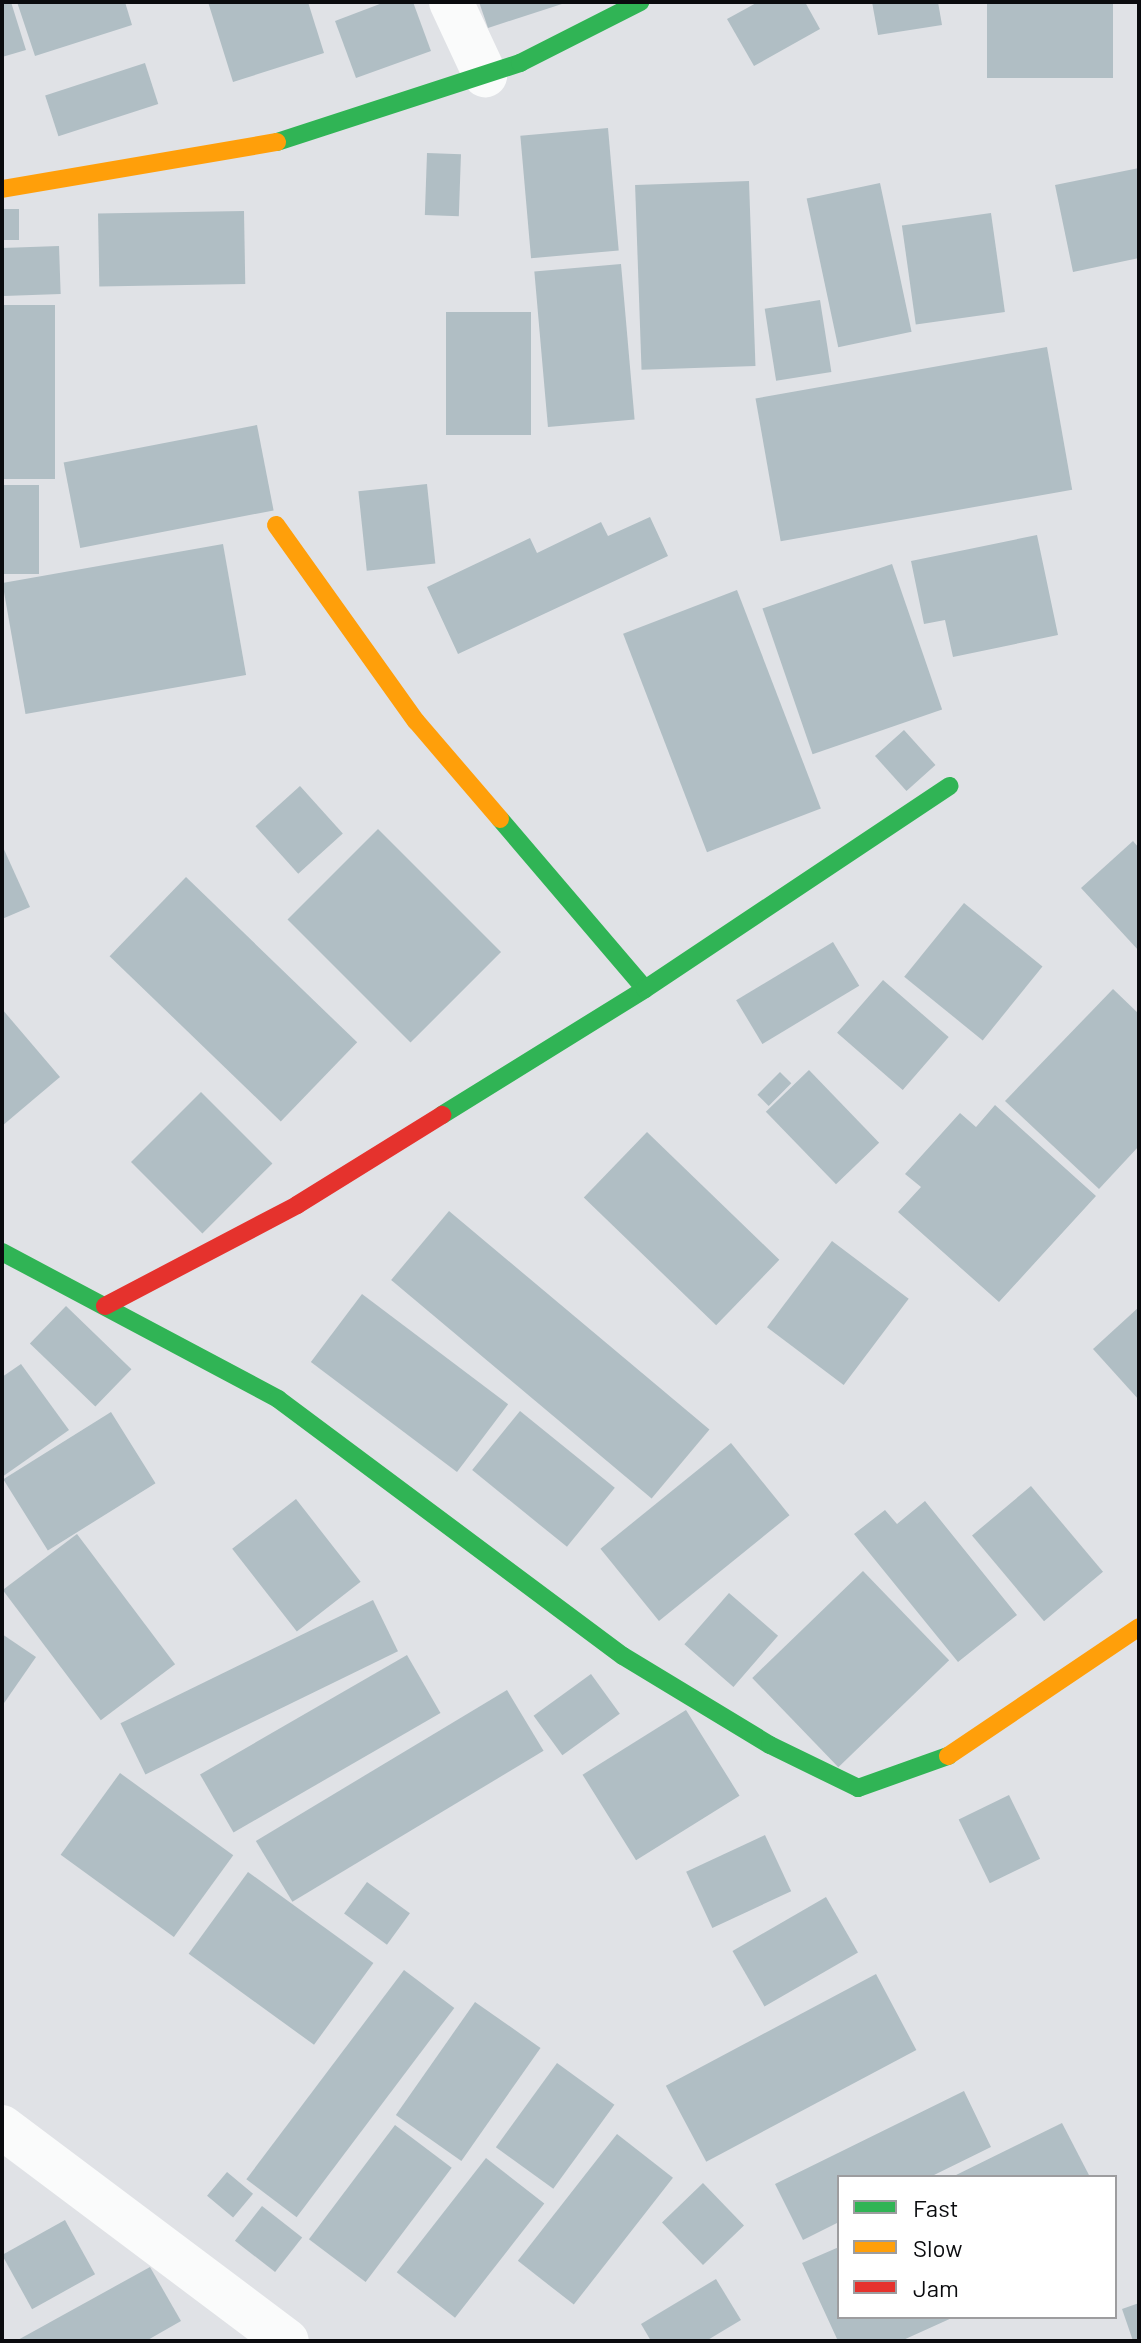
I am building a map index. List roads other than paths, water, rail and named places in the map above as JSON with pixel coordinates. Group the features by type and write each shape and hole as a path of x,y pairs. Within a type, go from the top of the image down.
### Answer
{"street":[{"path":"451,2 485,75"},
{"path":"2,189 286,140 485,75 640,2"},
{"path":"276,525 416,721 645,989"},
{"path":"105,1306 297,1205 645,989 949,786"},
{"path":"2,1252 278,1399 623,1656 770,1745 858,1788 954,1754 1139,1627"},
{"path":"2,2127 287,2341"}]}
